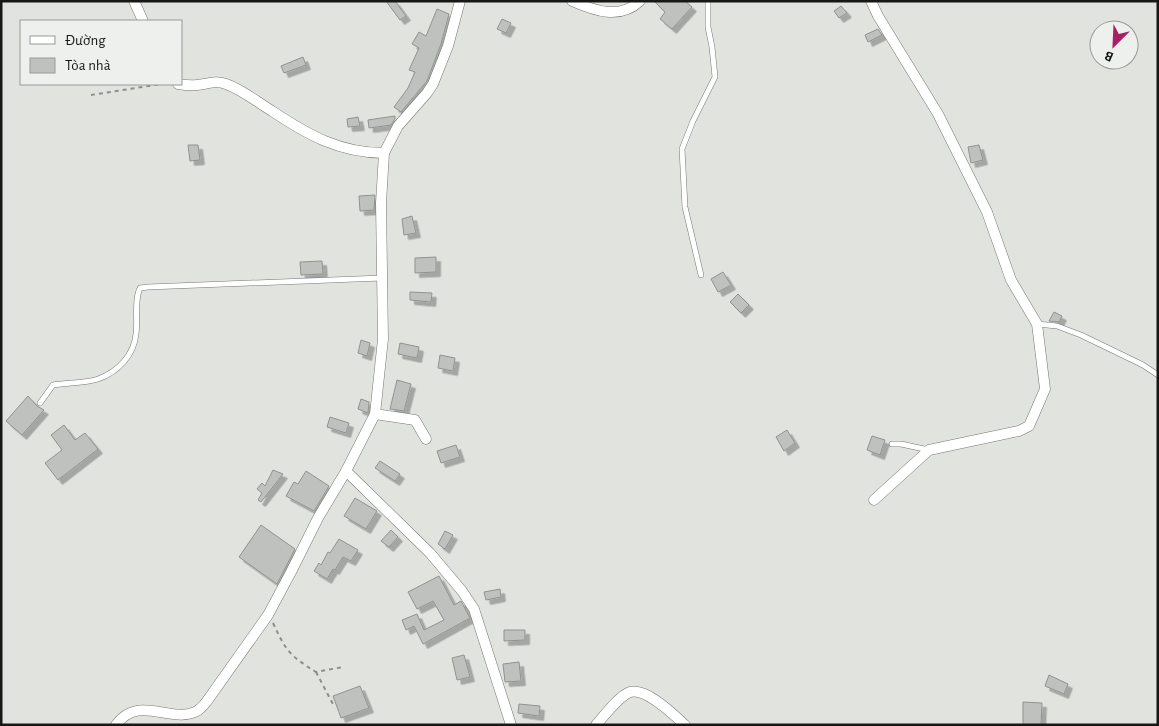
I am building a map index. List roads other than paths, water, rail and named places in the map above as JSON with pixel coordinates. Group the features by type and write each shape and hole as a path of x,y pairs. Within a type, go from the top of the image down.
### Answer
{"street":[{"path":"134,1 143,20"},
{"path":"116,725 127,714 137,710 159,710 182,715 197,712 218,688 268,615 375,414 383,340 381,203 384,153 398,126 433,84 448,46 460,1"},
{"path":"572,1 608,13 630,9 640,1"},
{"path":"871,1 878,16 938,114 987,212 1011,280 1037,324 1045,390 1028,426 1019,431 929,450 874,500"},
{"path":"182,84 198,85 214,81 226,84 314,136 342,148 364,153 384,153"},
{"path":"375,414 415,420 426,439"},
{"path":"346,471 430,553 462,591 474,609 511,725"},
{"path":"596,725 629,692 636,692 662,703 686,725"}],"lane":[{"path":"701,274 685,207 682,149 693,121 715,77 707,22 708,1"},
{"path":"40,403 52,385 98,379 116,370 126,360 131,352 136,334 140,288 148,286 382,278"},
{"path":"1037,324 1057,326 1080,335 1143,365 1158,375"},
{"path":"892,444 911,445 929,450"}]}
